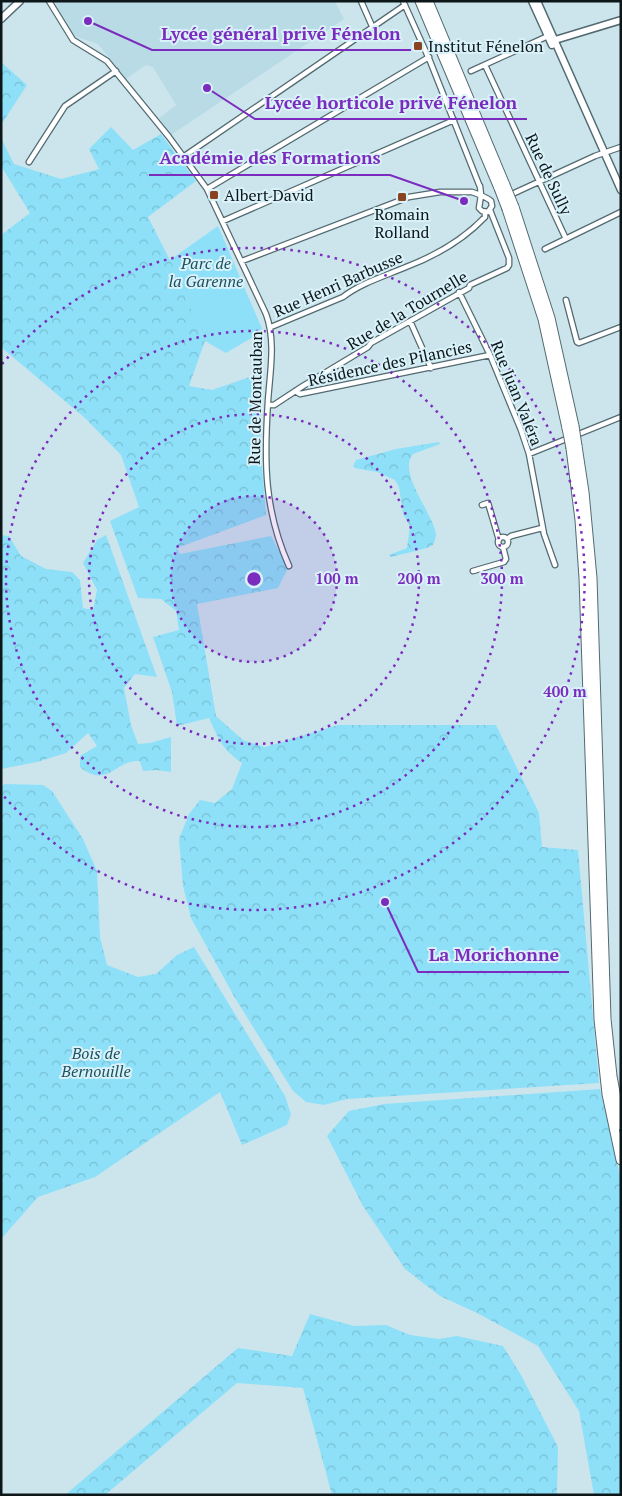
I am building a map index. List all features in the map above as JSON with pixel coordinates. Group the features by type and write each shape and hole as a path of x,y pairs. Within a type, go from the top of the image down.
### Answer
{"highway":[{"path":"420,1 502,186"},
{"path":"428,1 510,208 543,319 571,427 584,571 597,985 621,1160"},
{"path":"611,1094 621,1125"}],"main road":[{"path":"1,18 20,1"},
{"path":"534,1 548,36 574,88"},
{"path":"534,1 555,40 574,88 621,190"},
{"path":"555,40 621,20"},
{"path":"548,36 569,72"}],"street":[{"name":"Rue de Montauban","path":"49,1 73,40 100,56 116,71 207,189 271,327 266,485 277,538 289,566"},
{"path":"361,1 372,26"},
{"path":"183,157 404,3 428,57 479,184 482,198 479,208 488,211 492,203 621,147"},
{"path":"471,71 548,36"},
{"path":"207,189 428,57"},
{"name":"Rue de Sully","path":"485,65 566,239"},
{"path":"29,162 65,106 116,71"},
{"path":"223,221 454,120"},
{"path":"472,192 479,184"},
{"path":"242,261 409,197 448,191 472,192 492,203"},
{"name":"Rue de la Tournelle","path":"268,405 274,405 344,360 348,360 371,343 470,285 507,268 509,258 488,211"},
{"name":"Rue Henri Barbusse","path":"271,327 334,300 395,270 433,256 466,235 485,217 488,211"},
{"path":"544,249 621,212"},
{"name":"Rue Juan Valéra","path":"459,292 490,355 529,454 542,528 554,565"},
{"path":"566,300 577,342 579,343 621,327"},
{"path":"410,321 431,368"},
{"name":"Résidence des Pilancies","path":"295,391 300,394 490,355"},
{"path":"529,454 621,418"},
{"path":"473,571 504,562 506,558 503,547 499,545 488,503 482,505"},
{"path":"499,540 503,537 507,539 511,536 542,528"},
{"path":"503,547 508,545 507,539"}],"shaded area":[{"path":"54,1 335,1 344,19 171,135 159,118 176,105 153,67 146,65 126,79 98,44 73,34"}],"green space":[{"path":"1,62 27,85 1,125"},
{"path":"111,127 133,150 161,134 196,181 148,217 173,266 205,341 189,386 212,390 261,373 260,441 266,515 177,548 180,554 271,536 288,568 278,588 197,604 216,716 243,740 265,747 338,725 496,725 539,813 542,847 578,850 599,1083 347,1099 324,1105 306,1102 293,1091 235,998 191,918 183,886 179,839 189,814 200,800 215,803 232,789 242,763 222,744 209,718 177,726 172,692 153,637 179,630 176,611 161,599 138,598 110,521 139,507 121,455 85,418 1,347 1,235 30,213 1,166 1,138 14,164 61,179 99,169 89,149"},
{"name":"Parc de la Garenne","path":"218,226 263,331 226,353 205,341 170,260"},
{"path":"439,442 440,444 413,454 409,462 412,482 429,515 436,534 433,545 391,557 389,555 407,548 410,526 403,514 399,487 395,480 377,472 353,466 356,460 396,449"},
{"path":"1,535 9,536 21,556 46,569 72,572 80,580 83,608 93,610 97,590 83,563 97,540 106,535 157,677 135,674 124,688 131,725 138,744 150,743 171,737 171,772 143,771 140,761 124,764 105,775 90,773 80,767 80,756 97,746 88,733 66,753 37,762 1,769"},
{"name":"Bois de Bernouille","path":"5,784 43,785 52,791 83,839 97,871 100,937 107,965 138,977 156,974 177,955 194,947 285,1096 291,1114 287,1125 242,1145 220,1092 95,1177 38,1197 1,1239 1,786"},
{"path":"600,1089 621,1180 621,1495 594,1495 579,1411 538,1346 477,1313 440,1296 405,1269 363,1206 327,1136 349,1111 384,1104"},
{"path":"310,1314 354,1326 386,1325 410,1335 439,1339 457,1336 503,1346 521,1375 558,1447 557,1495 332,1495 303,1388 237,1383 105,1495 65,1495 238,1348 292,1356"}],"place":[{"name":"Lycée général privé Fénelon","path":"88,21"},
{"name":"Institut Fénelon","path":"418,46"},
{"name":"Lycée horticole privé Fénelon","path":"207,88"},
{"name":"Albert David","path":"214,195"},
{"name":"Romain Rolland","path":"402,197"},
{"name":"Académie des Formations","path":"464,201"},
{"name":"La Morichonne","path":"385,902"}]}
